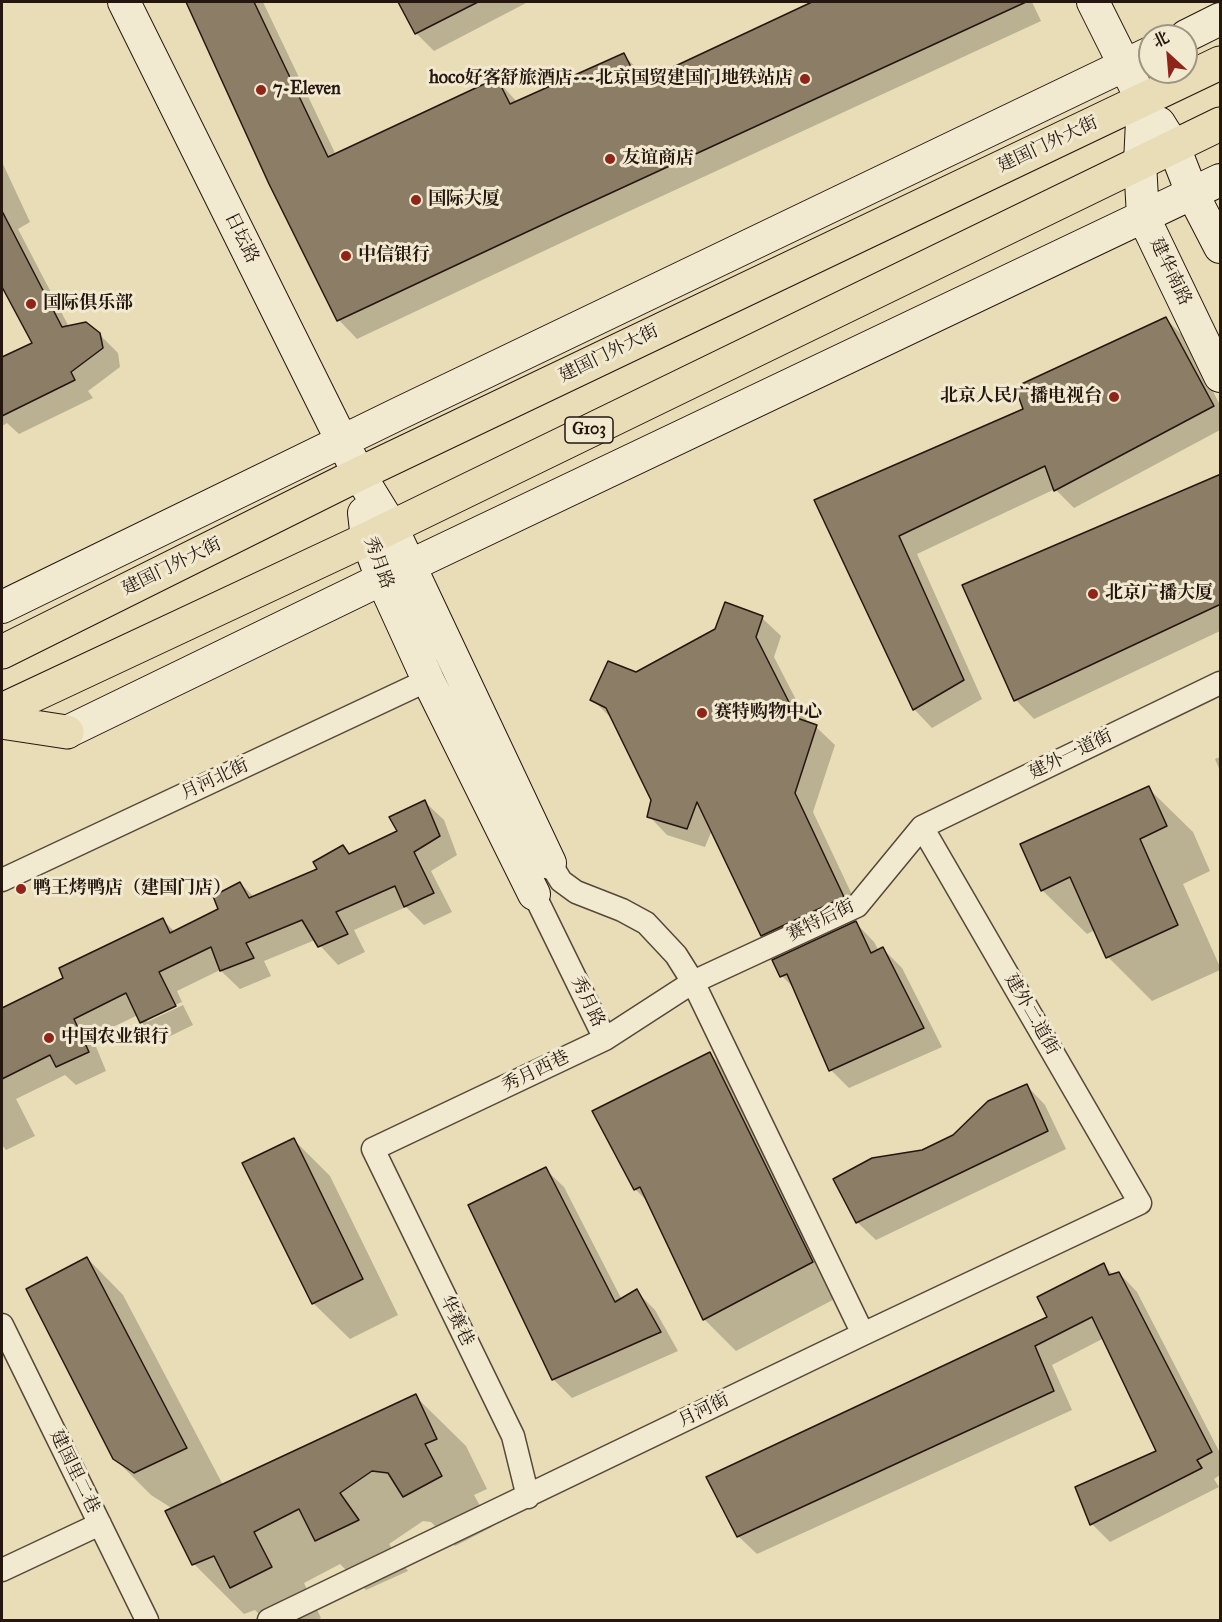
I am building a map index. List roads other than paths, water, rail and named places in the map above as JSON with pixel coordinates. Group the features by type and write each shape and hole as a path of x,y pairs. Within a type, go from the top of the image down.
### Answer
{"highway":[{"name":"建国门外大街","path":"2,652 359,474 1221,63"},
{"name":"G103","path":"2,710 379,533 1221,124"},
{"path":"2,722 67,732"}],"street":[{"name":"日坛路","path":"124,2 359,474"},
{"path":"1093,2 1137,60 1143,100 1174,147 1192,193 1221,248"},
{"path":"1198,31 1221,20"},
{"name":"建国门外大街","path":"2,607 342,441 1137,60"},
{"name":"建华南路","path":"1143,100 1140,163 1143,216 1221,376"},
{"path":"67,732 1221,180"},
{"name":"秀月路","path":"359,474 379,533 396,573 550,864"},
{"name":"秀月路","path":"396,573 428,680 605,1039"},
{"name":"月河北街","path":"2,879 428,680"},
{"name":"建外一道街","path":"922,827 1221,682"},
{"name":"赛特后街","path":"693,982 857,906 922,827"},
{"name":"建外二道街","path":"922,827 1140,1203"},
{"path":"550,864 561,881 576,892 646,923 676,955 693,982 863,1334"},
{"name":"秀月西巷","path":"373,1149 605,1039 693,982"},
{"name":"华赛巷","path":"373,1149 513,1436 528,1497"},
{"name":"月河街","path":"269,1620 1140,1203"},
{"name":"建国里二巷","path":"2,1325 147,1620"},
{"path":"2,1570 100,1524"}],"place":[{"name":"hoco好客舒旅酒店---北京国贸建国门地铁站店","path":"805,79"},
{"name":"7-Eleven","path":"261,90"},
{"name":"友谊商店","path":"610,159"},
{"name":"国际大厦","path":"416,200"},
{"name":"中信银行","path":"346,256"},
{"name":"国际俱乐部","path":"31,304"},
{"name":"北京人民广播电视台","path":"1114,397"},
{"name":"北京广播大厦","path":"1093,594"},
{"name":"赛特购物中心","path":"702,713"},
{"name":"鸭王烤鸭店（建国门店）","path":"21,889"},
{"name":"中国农业银行","path":"49,1038"}]}
